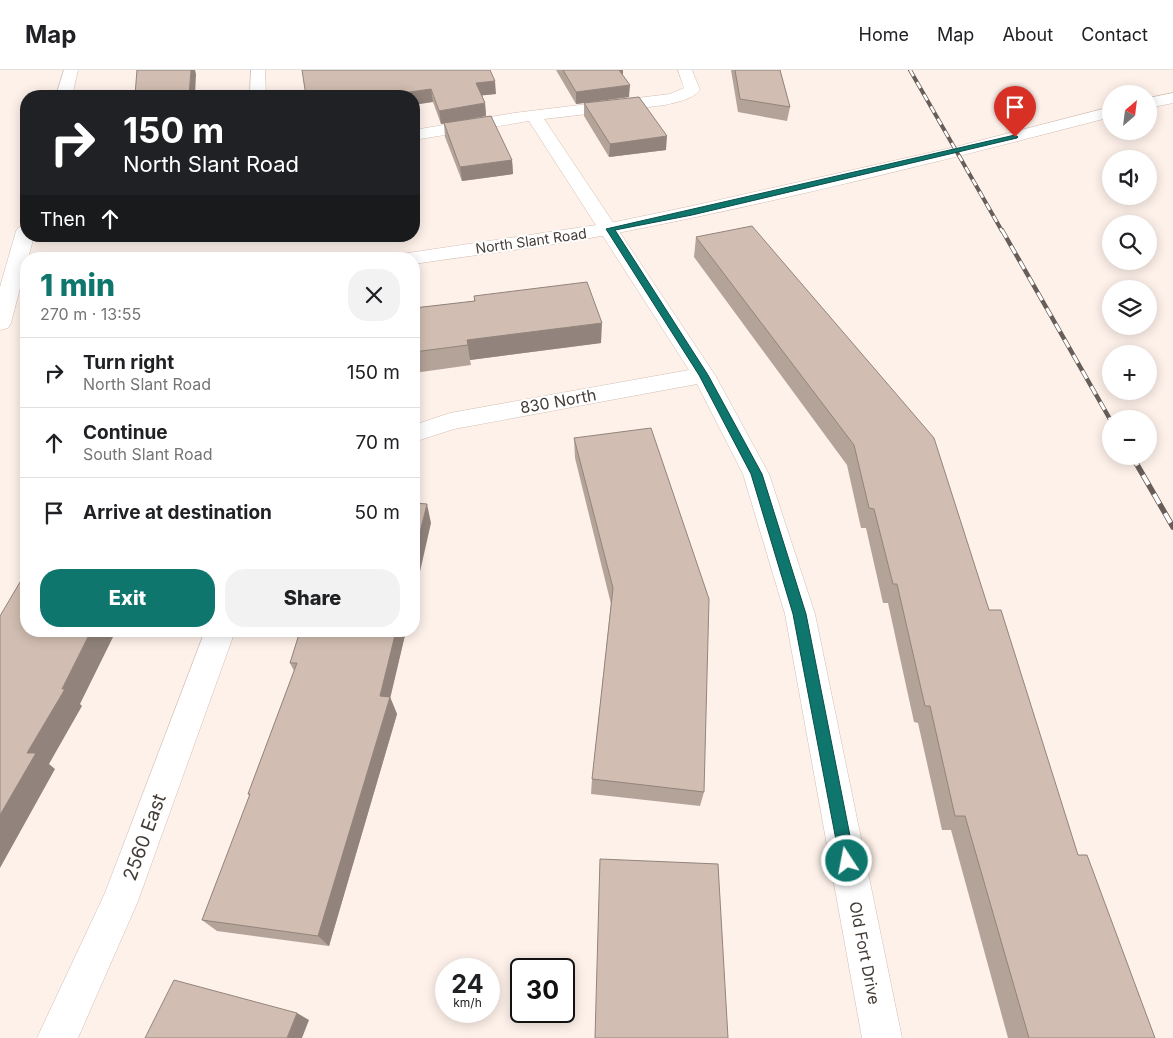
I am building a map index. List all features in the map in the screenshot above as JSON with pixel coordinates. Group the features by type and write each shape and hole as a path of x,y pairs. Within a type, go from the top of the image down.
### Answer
{"street":[{"path":"66,90 71,70"},
{"path":"258,70 258,90"},
{"path":"420,134 632,102 668,100 685,95 692,90 685,70"},
{"path":"1158,101 1173,98"},
{"name":"North Slant Road","path":"420,257 610,229 692,212 957,152 1102,114"},
{"name":"Old Fort Drive","path":"534,116 610,229 704,375 756,474 800,614 882,1038"},
{"path":"20,252 1,320 20,315"},
{"name":"830 North","path":"420,432 450,421 704,375"},
{"name":"2560 East","path":"57,1038 120,901 218,637"}],"building":[{"path":"137,70 191,70 189,90 135,90"},
{"path":"302,70 490,70 495,81 476,83 485,103 439,111 431,89 305,90"},
{"path":"563,70 619,70 630,85 576,92"},
{"path":"735,70 780,70 790,107 740,99"},
{"path":"639,97 667,136 610,144 584,103"},
{"path":"491,116 512,160 460,167 444,123"},
{"path":"752,226 934,438 989,610 1001,610 1078,855 1087,855 1155,1038 1029,1038 965,816 955,816 930,706 925,706 897,584 893,584 874,509 869,508 854,445 696,237"},
{"path":"587,282 602,323 467,340 468,345 420,351 420,307 475,301 474,296"},
{"path":"651,428 709,599 704,792 592,779 613,588 574,438"},
{"path":"420,503 427,504 420,533"},
{"path":"20,582 20,637 88,637 62,689 65,689 27,753 36,753 0,815 0,616"},
{"path":"298,637 395,637 380,696 390,697 318,936 202,920 297,663 290,663"},
{"path":"600,859 718,864 728,1038 595,1038"},
{"path":"174,980 297,1013 287,1038 145,1038"}],"railway":[{"path":"910,70 1002,231"},
{"path":"1002,230 1105,410"},
{"path":"1137,465 1173,527"}],"route":[{"path":"847,861 800,614 756,474 704,375 610,229 957,152 1015,137"}]}
